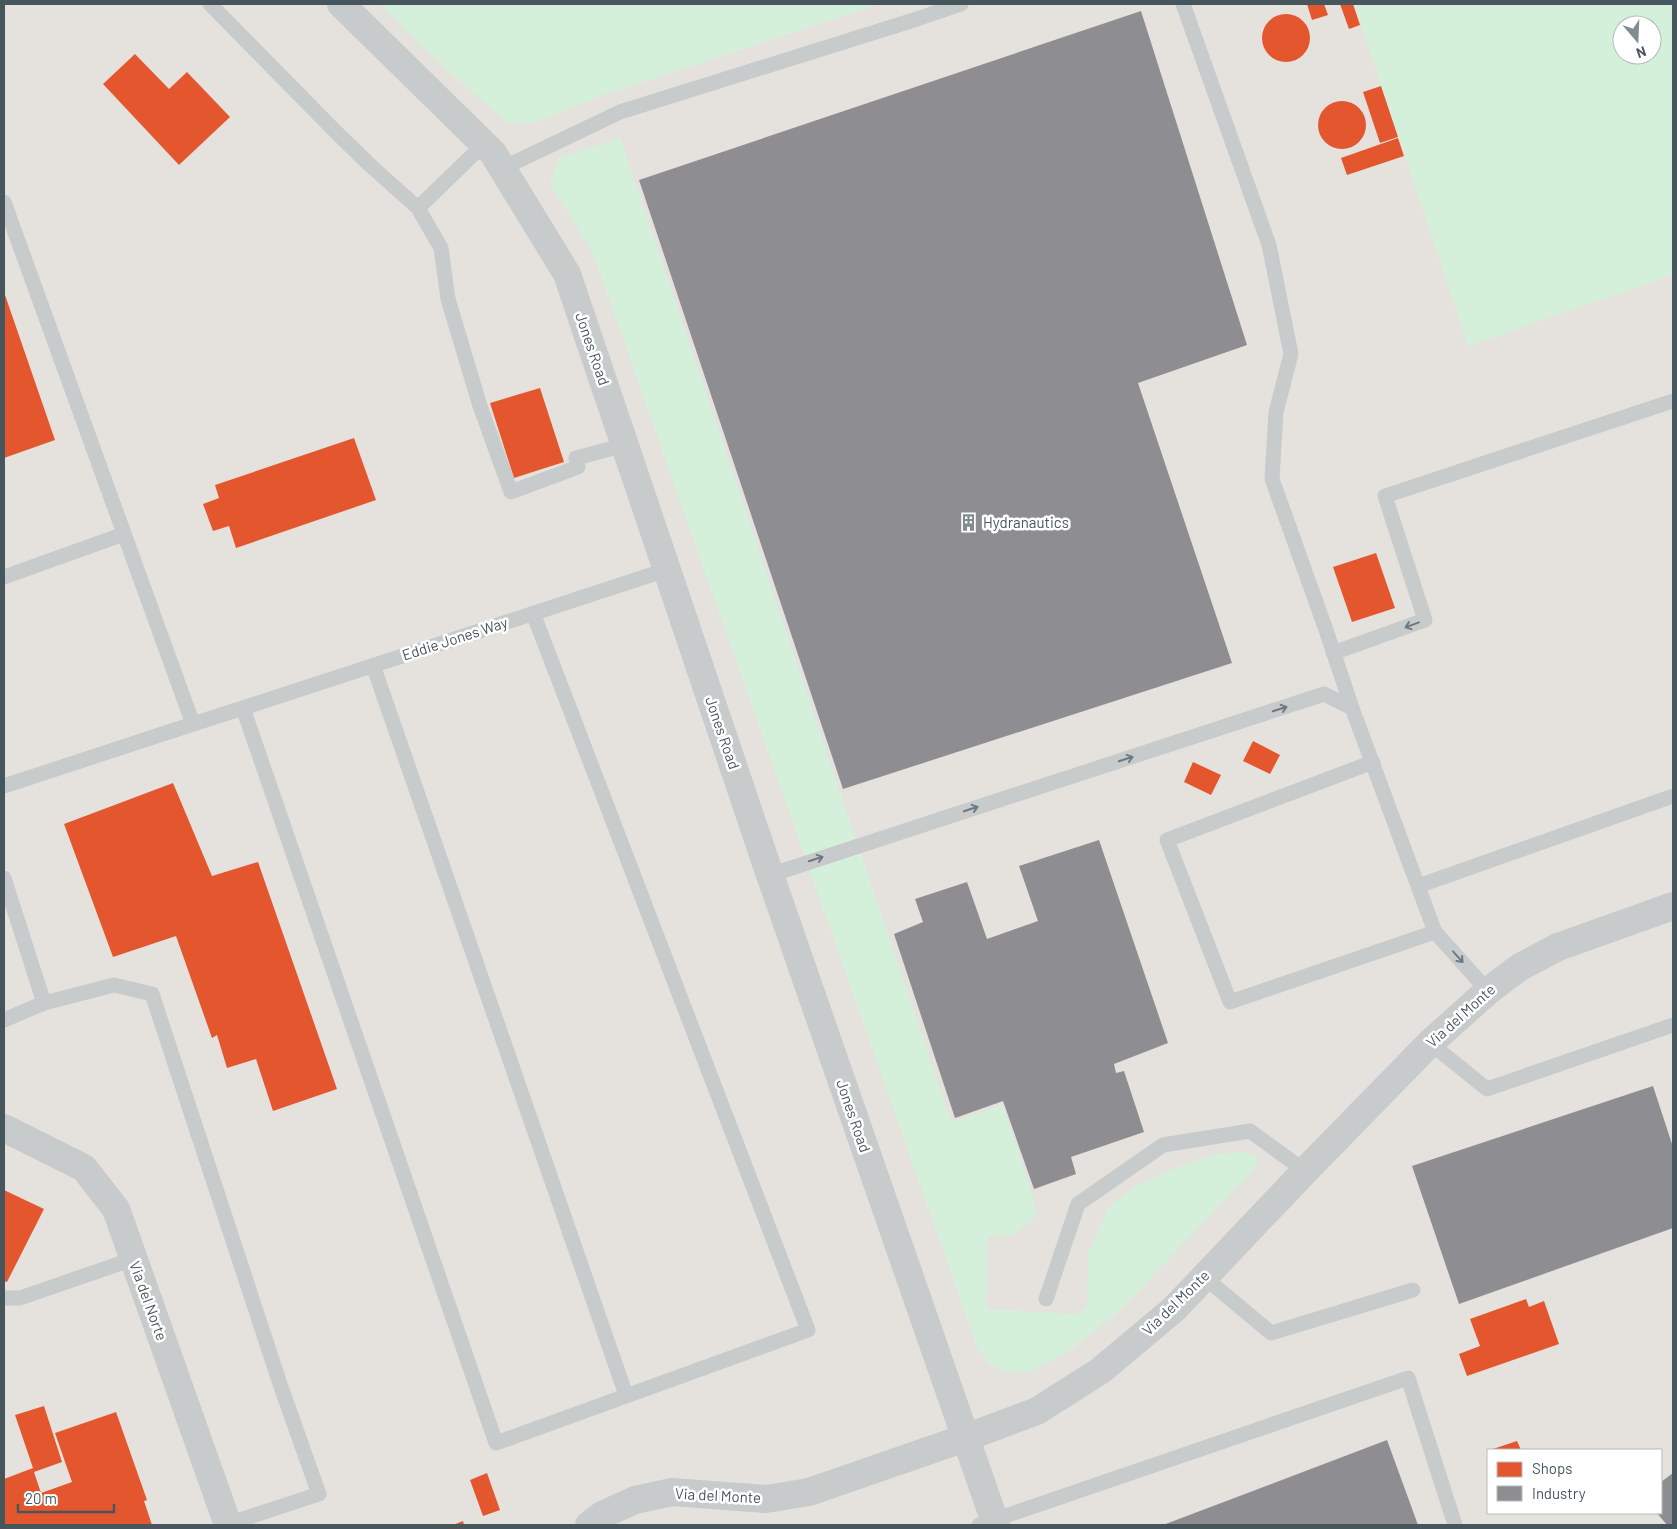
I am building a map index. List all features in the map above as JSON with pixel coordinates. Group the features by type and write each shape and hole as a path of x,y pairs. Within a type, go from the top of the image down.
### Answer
{"street":[{"name":"Jones Road","path":"341,4 493,153 567,274 666,570 965,1438 990,1523"},
{"name":"Via del Monte","path":"589,1525 602,1515 635,1500 672,1492 766,1500 809,1492 965,1438 1037,1410 1100,1371 1174,1309 1430,1043 1488,991 1520,967 1558,947 1673,906"},
{"name":"Via del Norte","path":"4,1128 84,1168 116,1209 228,1525"}],"lane":[{"path":"210,4 338,134 418,208 441,248 448,299 480,406 511,492 578,467 576,458 625,445"},
{"path":"503,168 620,112 961,4"},
{"path":"1183,4 1269,245 1291,354 1276,412 1272,478 1352,708 1435,932 1488,991"},
{"path":"418,208 484,144"},
{"path":"4,202 193,724"},
{"path":"1334,654 1425,620 1386,496 1673,401"},
{"path":"4,577 124,534"},
{"name":"Eddie Jones Way","path":"4,786 666,570"},
{"path":"243,708 496,1443 808,1330 533,613"},
{"path":"373,665 626,1395"},
{"path":"770,874 1324,694 1352,708"},
{"path":"1373,762 1167,840 1230,1002 1435,932"},
{"path":"1418,886 1673,796"},
{"path":"4,878 44,1003"},
{"path":"4,1020 44,1003 114,985 152,994 281,1386 319,1494 228,1525"},
{"path":"1430,1043 1487,1089 1673,1025"},
{"path":"1046,1299 1078,1204 1163,1145 1250,1132 1305,1171"},
{"path":"4,1298 20,1298 133,1259"},
{"path":"1204,1277 1271,1333 1413,1290"},
{"path":"990,1523 1408,1378 1455,1525"}],"shaded area":[{"path":"4,4 1673,4 1673,1525 4,1525"}],"green space":[{"path":"380,4 879,4 603,95 534,123 508,123 443,66"},
{"path":"1354,4 1673,4 1673,275 1468,346"},
{"path":"620,138 951,1122 1003,1105 1031,1190 1037,1216 1014,1235 987,1236 987,1309 1080,1313 1087,1306 1088,1253 1109,1207 1134,1187 1170,1170 1211,1156 1243,1151 1256,1157 1257,1166 1116,1314 1066,1353 1030,1372 1005,1372 987,1362 977,1347 593,253 550,183 559,158"}],"building: Shops":[{"path":"1307,4 1324,4 1328,15 1312,20"},
{"path":"1340,4 1353,4 1360,25 1349,29"},
{"path":"1286,14 1295,16 1303,21 1308,29 1310,38 1308,47 1303,55 1295,60 1286,62 1277,60 1269,55 1264,47 1262,38 1264,29 1269,21 1277,16"},
{"path":"135,54 169,89 187,72 230,117 179,165 103,84"},
{"path":"1381,86 1398,137 1380,143 1363,92"},
{"path":"1342,101 1351,103 1359,108 1364,116 1366,125 1364,134 1359,142 1351,147 1342,149 1333,147 1325,142 1320,134 1318,125 1320,116 1325,108 1333,103"},
{"path":"1398,138 1404,156 1347,175 1341,158"},
{"path":"4,292 55,440 4,458"},
{"path":"540,388 564,462 514,478 490,403"},
{"path":"354,438 376,500 236,548 229,526 213,531 203,504 219,498 215,485"},
{"path":"1376,553 1395,608 1352,622 1333,567"},
{"path":"1253,741 1280,755 1270,774 1243,761"},
{"path":"1193,762 1221,775 1211,795 1184,782"},
{"path":"173,783 212,876 258,862 337,1089 273,1111 256,1059 227,1068 217,1035 212,1038 176,936 113,957 64,824"},
{"path":"4,1190 44,1209 7,1282 4,1281"},
{"path":"1526,1299 1529,1307 1544,1301 1559,1344 1467,1376 1459,1354 1480,1346 1470,1319"},
{"path":"44,1406 62,1462 34,1472 41,1493 72,1482 55,1433 116,1412 147,1500 144,1501 152,1525 4,1525 4,1479 33,1468 15,1415"},
{"path":"1517,1441 1521,1449 1493,1449"},
{"path":"487,1473 500,1510 483,1516 470,1480"},
{"path":"463,1521 464,1525 453,1525"}],"building: Industry":[{"name":"Hydranautics","path":"1141,11 1247,345 1138,383 1232,663 843,789 639,180"},
{"path":"1099,840 1168,1043 1114,1064 1116,1073 1124,1071 1144,1132 1071,1157 1076,1174 1034,1189 1003,1101 955,1118 894,934 923,922 915,899 967,882 987,939 1038,921 1019,866"},
{"path":"1653,1086 1673,1147 1673,1228 1459,1304 1412,1166"},
{"path":"1387,1440 1418,1525 1163,1525"},
{"path":"1673,1473 1673,1525 1667,1525 1658,1514 1662,1514 1662,1481"}],"place":[{"name":"Hydranautics","path":"969,523"}]}
